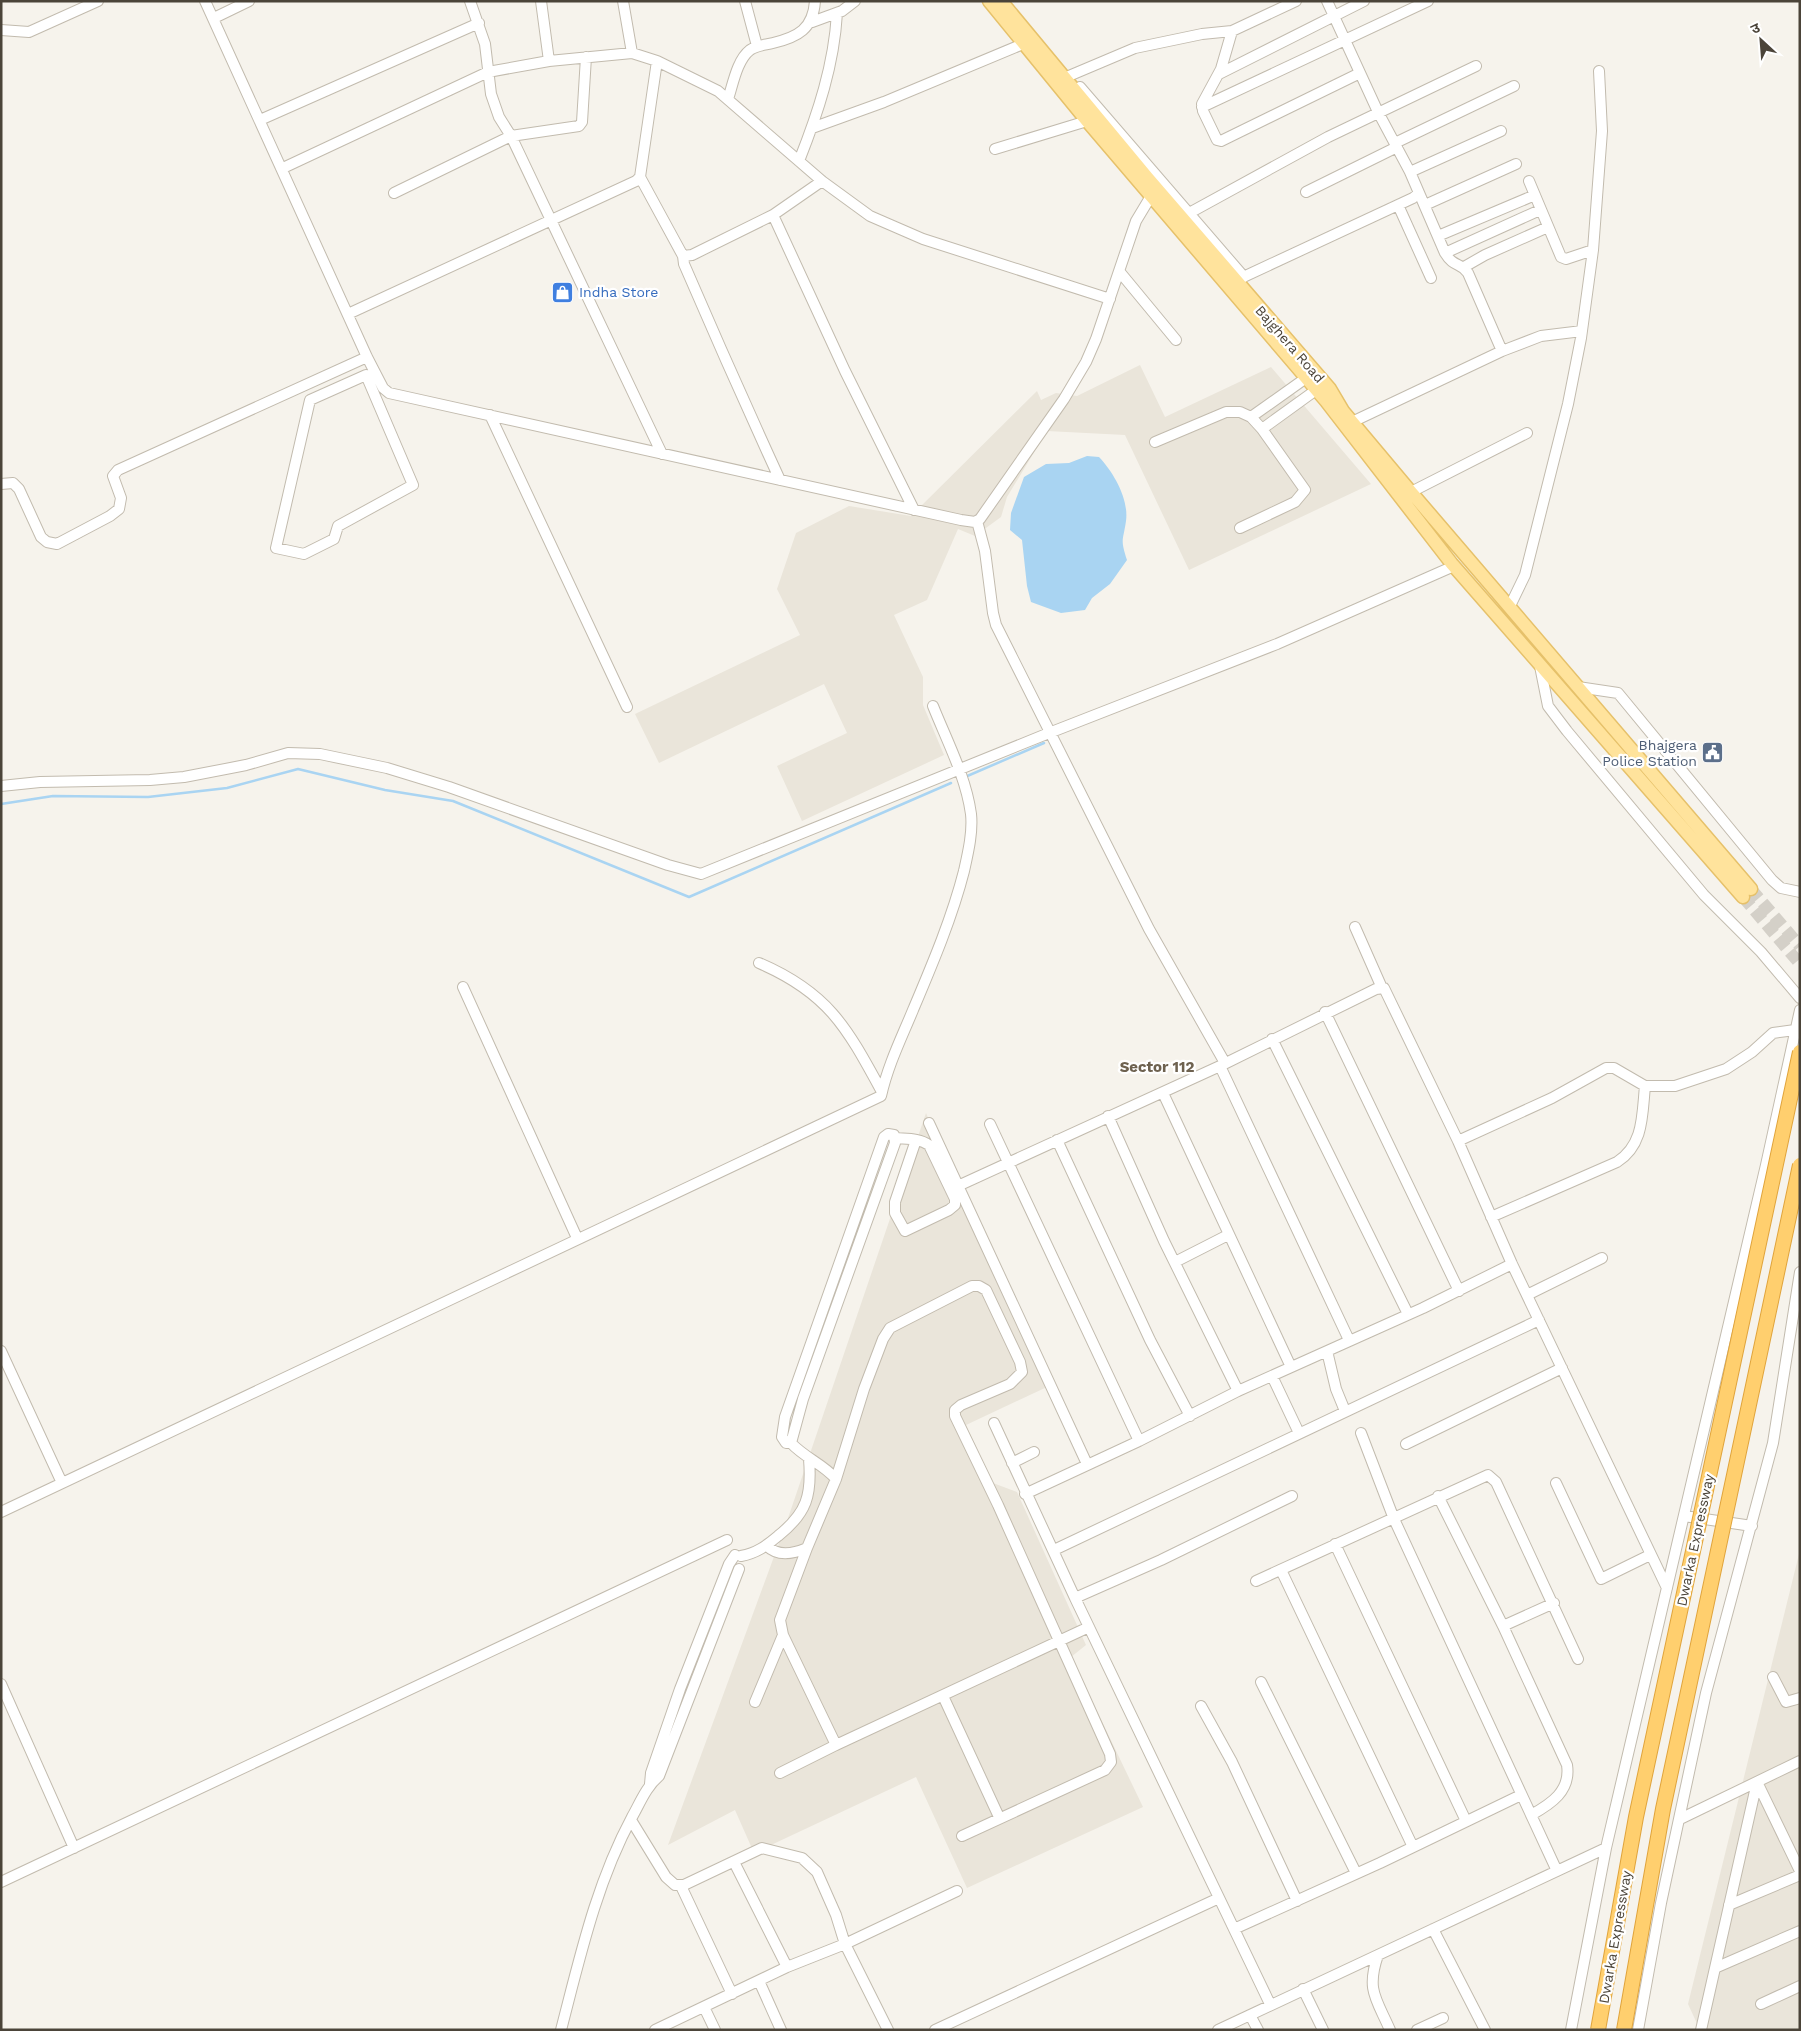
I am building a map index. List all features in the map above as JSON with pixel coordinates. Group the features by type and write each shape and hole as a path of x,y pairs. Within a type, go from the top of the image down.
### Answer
{"highway":[{"name":"Dwarka Expressway","path":"1598,2030 1636,1817 1800,1052"},
{"name":"Dwarka Expressway","path":"1624,2030 1663,1809 1800,1165"}],"main road":[{"name":"Bajghera Road","path":"989,1 1087,121 1154,192 1186,215 1330,389 1342,411 1510,606 1747,893 1540,666 1454,566 1326,401 1154,192 1067,76 1002,1"},
{"path":"1428,534 1442,527"}],"street":[{"path":"1,30 29,32 98,1"},
{"path":"205,1 283,168 367,357 383,388 394,396 490,415 914,510 977,521"},
{"path":"214,18 249,1"},
{"path":"470,1 479,23 488,61 488,72 494,103 662,454"},
{"path":"542,1 550,61"},
{"path":"623,1 632,53"},
{"path":"745,1 757,46"},
{"path":"812,22 815,1"},
{"path":"728,99 743,58 751,50 757,46 795,35 812,22 837,13 855,1"},
{"path":"1296,1 1232,31 1202,34 1135,48 1067,76 1186,215 1378,112 1476,66"},
{"path":"1327,1 1378,112 1410,172 1445,254 1452,263 1464,267 1502,351"},
{"path":"1219,74 1364,1"},
{"path":"1202,107 1345,38 1428,1"},
{"path":"799,161 812,128 832,58 837,13"},
{"path":"260,120 479,23"},
{"path":"1232,31 1219,74 1202,107 1215,139 1221,141 1360,73"},
{"path":"812,128 884,102 1023,44"},
{"path":"283,168 488,72 550,61 632,53 657,61 702,82 728,99 822,181 870,216 923,239 1110,299"},
{"path":"394,194 511,136 574,127 582,124 586,57"},
{"path":"657,61 640,177 683,256 714,329 722,355 780,480"},
{"path":"1510,606 1525,575 1568,404 1582,331 1593,250 1602,131 1599,71"},
{"path":"1306,192 1514,86"},
{"path":"995,150 1087,121"},
{"path":"1410,172 1500,131"},
{"path":"1425,205 1516,164"},
{"path":"348,314 551,219 632,184 640,177"},
{"path":"683,256 692,255 769,215 773,215 822,181"},
{"path":"1528,181 1564,260 1593,250"},
{"path":"977,521 1064,399 1092,351 1136,221 1154,192"},
{"path":"1240,279 1398,204 1419,192"},
{"path":"1438,236 1535,195"},
{"path":"1398,204 1431,278"},
{"path":"1445,254 1540,210"},
{"path":"773,215 845,371 914,510"},
{"path":"1464,267 1485,255 1548,227"},
{"path":"1118,271 1176,340"},
{"path":"1352,422 1502,351 1549,334 1582,331"},
{"path":"1,484 13,483 19,489 43,539 52,544 62,543 110,516 119,508 121,498 113,476 118,470 367,357"},
{"path":"366,375 373,392 413,485 338,526 334,539 304,554 276,548 310,400 366,375"},
{"path":"1251,417 1306,378"},
{"path":"373,392 383,388"},
{"path":"1262,429 1316,390"},
{"path":"1155,442 1226,412 1240,412 1251,417 1262,429 1305,490 1295,502 1240,528"},
{"path":"490,415 627,707"},
{"path":"1411,492 1527,433"},
{"path":"977,521 985,551 994,620 1019,667 1049,733 1149,929 1222,1065 1349,1340"},
{"path":"1,786 40,782 150,780 184,777 246,766 288,752 313,754 387,768 450,787 698,874 714,870 1049,733 1276,644 1454,566"},
{"path":"1540,666 1548,706 1567,732 1704,894 1761,952 1800,998"},
{"path":"1578,687 1618,693 1772,880 1781,888 1800,892"},
{"path":"1,1512 577,1238 881,1096 894,1050 917,1000 955,902 966,861 971,816 959,770 933,706"},
{"path":"1355,927 1382,988 1386,990 1458,1141 1512,1264 1667,1588"},
{"path":"759,963 799,983 831,1009 882,1092"},
{"path":"463,987 577,1238"},
{"path":"960,1185 1108,1116 1163,1093 1325,1012 1382,988"},
{"path":"1571,2030 1606,1848 1766,1165 1800,1010"},
{"path":"1325,1012 1459,1291"},
{"path":"1458,1141 1552,1098 1606,1068 1614,1068 1645,1086 1676,1086 1726,1068 1752,1052 1773,1033 1796,1030"},
{"path":"1272,1039 1408,1314"},
{"path":"1491,1217 1617,1162 1627,1155 1638,1137 1645,1086"},
{"path":"1163,1093 1291,1367"},
{"path":"1108,1116 1175,1262 1238,1391"},
{"path":"929,1123 960,1185 1087,1464"},
{"path":"990,1124 1139,1441"},
{"path":"836,1479 823,1466 809,1458 791,1443 786,1443 782,1437 783,1424 884,1137 891,1134 896,1138 916,1140 926,1143 932,1150 956,1202 949,1210 906,1231 895,1213 895,1202 916,1140"},
{"path":"791,1443 810,1380 896,1138"},
{"path":"1058,1140 1150,1340 1190,1416"},
{"path":"1175,1262 1228,1235"},
{"path":"1527,1295 1602,1258"},
{"path":"1025,1494 1139,1441 1238,1391 1459,1291 1512,1264"},
{"path":"1638,2030 1661,1903 1706,1693 1773,1443 1800,1272"},
{"path":"836,1745 783,1635 780,1620 806,1548 836,1479 864,1389 887,1332 894,1325 962,1290 972,1286 983,1288 988,1294 1020,1362 1022,1372 1016,1380 961,1405 954,1413 1110,1754 1111,1762 1105,1770 999,1817 962,1836"},
{"path":"1054,1550 1539,1320"},
{"path":"1327,1350 1336,1389 1345,1411"},
{"path":"1,1351 62,1483"},
{"path":"1406,1444 1562,1368"},
{"path":"799,1376 810,1380"},
{"path":"1272,1376 1299,1433"},
{"path":"994,1423 1025,1494 1054,1550 1075,1598 1270,2004"},
{"path":"1361,1433 1394,1518 1557,1871"},
{"path":"1012,1463 1034,1452"},
{"path":"722,1597 729,1564 738,1556 758,1551 767,1546 795,1522 803,1510 810,1488 809,1458"},
{"path":"1256,1581 1485,1475 1492,1477 1554,1603 1578,1658"},
{"path":"1556,1482 1601,1580 1650,1555"},
{"path":"1075,1598 1161,1560 1292,1496"},
{"path":"1438,1496 1503,1626 1567,1765 1566,1782 1555,1801 1531,1815"},
{"path":"1684,1516 1752,1526"},
{"path":"1,1882 727,1540"},
{"path":"1335,1544 1466,1821"},
{"path":"767,1546 779,1553 796,1553 806,1548"},
{"path":"561,2030 596,1900 631,1820 650,1784 651,1773 680,1690 722,1597 739,1569"},
{"path":"1280,1570 1413,1847"},
{"path":"1503,1626 1554,1603"},
{"path":"780,1773 1089,1627"},
{"path":"755,1702 783,1635"},
{"path":"1773,1676 1786,1702 1800,1698"},
{"path":"1261,1682 1356,1873"},
{"path":"1,1684 74,1848"},
{"path":"943,1696 999,1817"},
{"path":"1201,1706 1232,1762 1296,1901"},
{"path":"1680,1819 1800,1761"},
{"path":"1757,1782 1800,1871"},
{"path":"1701,2030 1757,1782"},
{"path":"1234,1929 1521,1795"},
{"path":"631,1820 671,1884 680,1886 762,1848 808,1861 821,1879 836,1914 845,1944 888,2030"},
{"path":"1218,2030 1606,1848"},
{"path":"734,1862 787,1967"},
{"path":"1729,1906 1800,1875"},
{"path":"680,1886 732,1994"},
{"path":"655,2030 787,1967 845,1944 958,1891"},
{"path":"935,2030 1219,1898"},
{"path":"1433,1929 1485,2030"},
{"path":"1715,1968 1800,1931"},
{"path":"1378,1956 1371,1982 1390,2030"},
{"path":"759,1981 781,2030"},
{"path":"1761,2004 1800,1986"},
{"path":"1303,1989 1322,2030"},
{"path":"704,2007 714,2030"},
{"path":"1250,2015 1258,2030"},
{"path":"1417,2030 1443,2018"}],"shaded area":[{"path":"1140,365 1165,417 1271,367 1371,484 1189,570 1125,435 1047,431 1007,497 1001,517 975,536 958,529 927,600 894,615 923,677 923,705 944,755 802,821 777,766 847,733 824,684 659,763 635,714 800,635 777,589 796,533 849,506 911,516 1037,391 1041,400 1056,393 1077,396"},
{"path":"926,1113 1047,1387 966,1425 993,1483 1017,1492 1086,1645 1071,1657 1143,1807 967,1888 916,1777 754,1853 735,1810 668,1845 786,1524"},
{"path":"1800,1550 1800,2030 1700,2030 1688,2004"}],"water":[{"path":"1087,456 1099,457 1115,478 1123,495 1126,521 1123,544 1127,560 1110,584 1092,598 1085,610 1061,613 1031,602 1027,586 1022,540 1010,530 1011,513 1024,477 1046,464 1069,463"}],"waterway":[{"path":"965,777 1044,743"},
{"path":"1,804 53,796 148,797 227,788 298,769 385,790 453,801 689,897 951,783"}],"tunnel":[{"path":"1751,889 1800,946"},
{"path":"1743,897 1800,964"}],"place":[{"name":"Indha Store","path":"563,292"},
{"name":"Bhajgera Police Station","path":"1713,753"}],"district":[{"name":"Sector 112","path":"1157,1067"}]}
